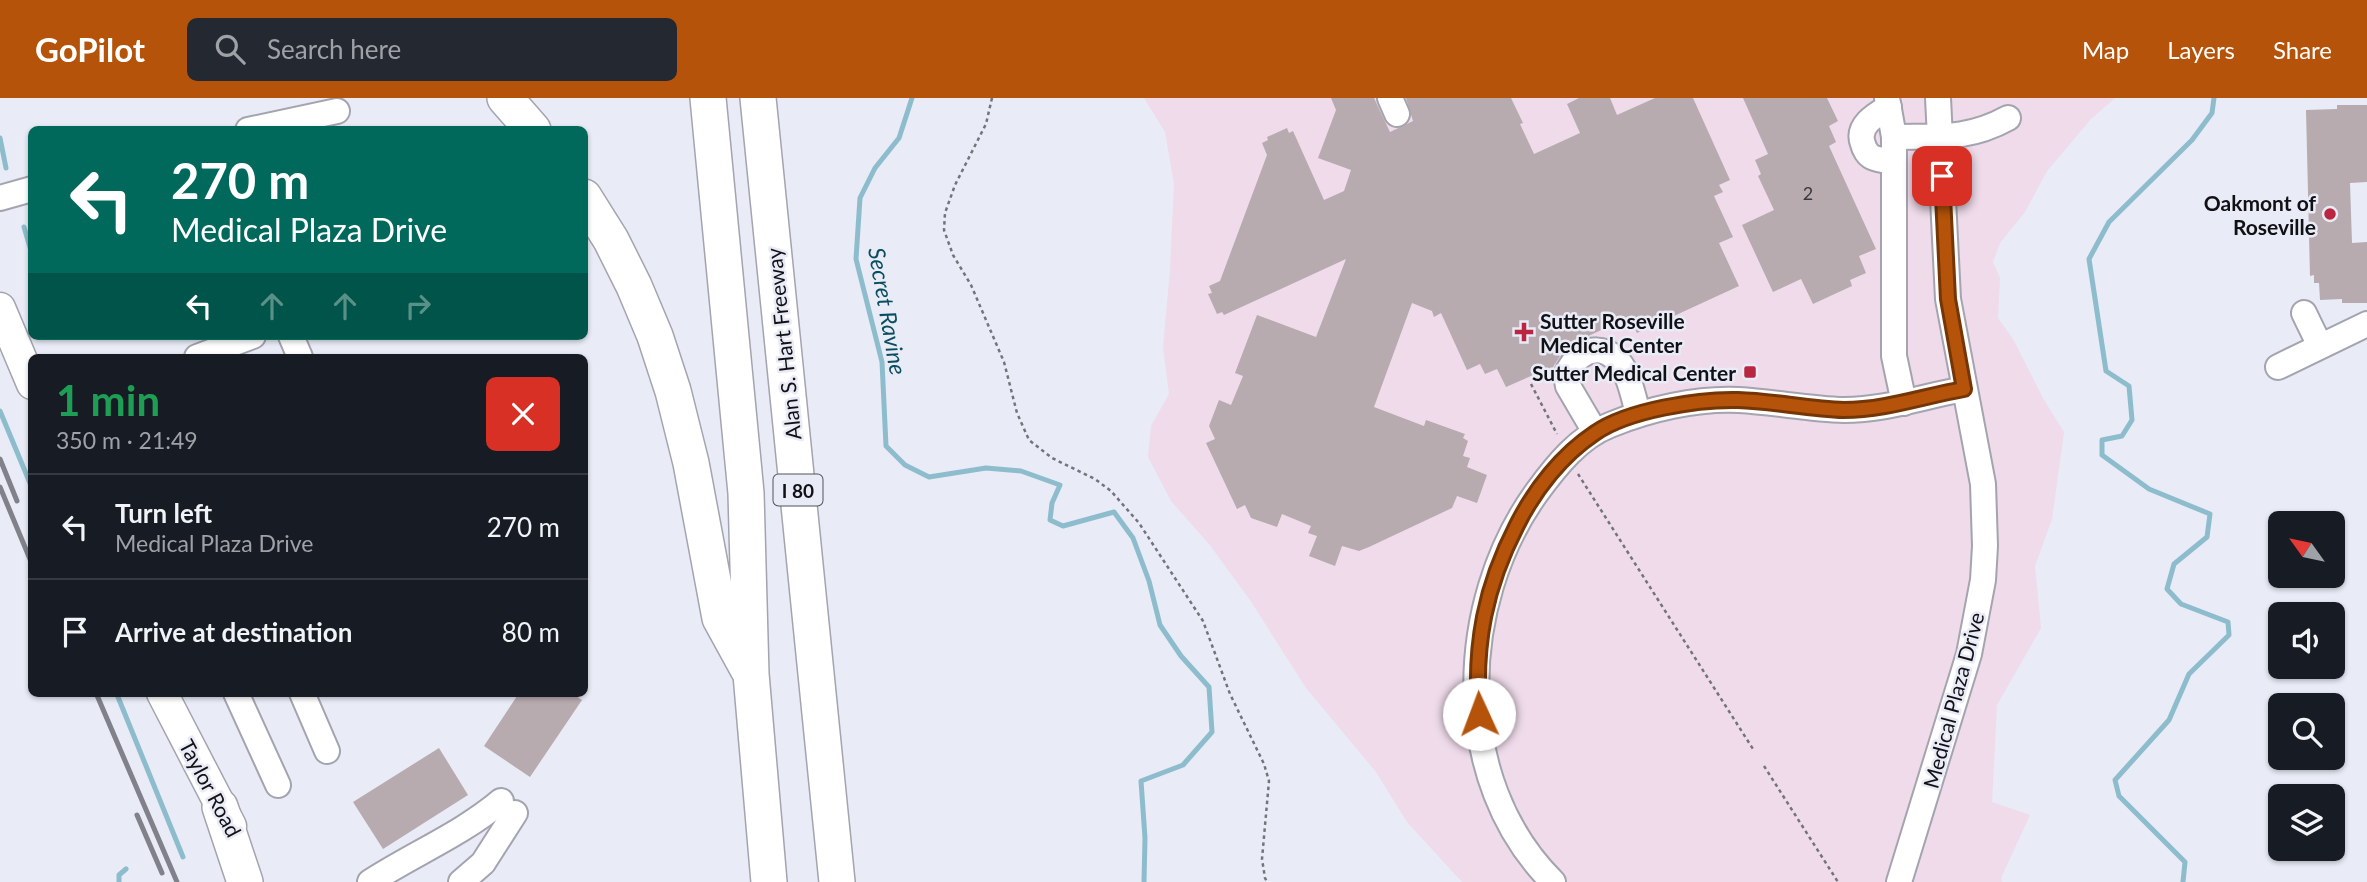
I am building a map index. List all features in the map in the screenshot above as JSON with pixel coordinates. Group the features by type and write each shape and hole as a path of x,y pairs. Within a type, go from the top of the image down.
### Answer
{"highway":[{"path":"505,98 530,126"},
{"name":"I 80","path":"708,98 746,494 751,674 769,882"},
{"name":"Alan S. Hart Freeway","path":"758,98 837,882"},
{"path":"588,204 617,252 655,335 673,391 691,463 720,618 751,674"},
{"path":"220,807 245,882"}],"main road":[{"path":"0,308 28,374"},
{"name":"Taylor Road","path":"164,697 261,882"}],"street":[{"name":"Medical Plaza Drive","path":"1899,882 1961,682 1977,618 1983,580 1983,484 1948,299 1938,98"},
{"path":"1888,103 1894,137 1894,356 1904,403"},
{"path":"1888,103 1861,131 1861,139 1871,157 1894,162"},
{"path":"267,126 337,111"},
{"path":"1894,137 1969,135 1989,129 2008,118"},
{"path":"0,198 28,190"},
{"path":"2304,313 2320,346"},
{"path":"2278,367 2367,324"},
{"path":"205,354 242,340"},
{"path":"1595,432 1568,386 1566,375 1577,357 1595,349 1607,352 1617,360 1627,375 1638,414"},
{"path":"1553,882 1516,838 1495,791 1482,741 1477,691 1477,659 1490,585 1502,553 1524,510 1548,477 1568,455 1607,425 1638,414 1674,406 1736,400 1846,410 1880,408 1964,389"},
{"path":"238,697 278,785"},
{"path":"304,697 327,751"},
{"path":"370,882 483,817 508,807 483,863 461,882"}],"path":[{"path":"992,98 986,124 955,184 945,213 944,230 953,255 971,285 1004,362 1017,413 1029,440 1052,458 1094,479 1111,491 1139,523 1203,621 1230,694 1264,764 1269,781 1262,859 1267,882"},
{"path":"1531,384 1582,482 1753,749"},
{"path":"1764,766 1838,882"}],"shaded area":[{"path":"1144,98 2115,98 2091,119 2047,171 2025,212 2000,243 1993,262 2000,278 1998,318 2013,339 2044,400 2064,432 2052,519 2035,566 2041,628 1997,705 1992,802 2030,815 2001,878 2002,882 1462,882 1407,822 1376,772 1306,688 1250,600 1209,544 1171,501 1148,457 1151,426 1169,394 1163,347 1174,184 1165,132"}],"building":[{"name":"Sutter Roseville Medical Center","path":"1331,98 1374,98 1390,132 1413,121 1406,98 1511,98 1534,154 1580,133 1567,104 1579,98 1610,98 1617,115 1655,98 1693,98 1730,180 1719,185 1723,192 1714,196 1733,237 1719,243 1739,286 1637,333 1629,317 1552,353 1560,356 1551,376 1540,372 1506,387 1497,369 1485,374 1480,364 1467,370 1441,313 1434,317 1432,311 1412,303 1374,407 1424,426 1426,420 1465,434 1463,438 1468,441 1463,456 1470,458 1467,467 1487,475 1477,503 1457,496 1452,508 1369,547 1359,551 1342,546 1335,566 1309,556 1317,536 1308,533 1311,526 1282,514 1277,527 1251,518 1245,505 1237,509 1206,443 1215,439 1209,426 1219,400 1231,405 1243,376 1235,373 1257,315 1316,337 1346,259 1224,315 1222,312 1217,314 1208,294 1212,293 1209,286 1220,281 1267,155 1262,143 1268,140 1267,137 1287,128 1289,133 1293,131 1324,200 1344,191 1351,170 1318,158 1336,110"},
{"path":"1743,98 1827,98 1838,121 1829,126 1836,142 1829,146 1876,249 1859,256 1866,273 1850,280 1852,286 1813,304 1801,279 1773,292 1742,225 1774,210 1758,176 1761,174 1755,160 1768,154"},
{"name":"Oakmont of Roseville","path":"2337,105 2367,105 2367,182 2350,183 2352,243 2367,242 2367,303 2342,303 2342,299 2320,300 2319,283 2314,283 2314,275 2310,276 2306,110 2337,109"},
{"path":"516,697 577,697 582,700 530,777 484,746"},
{"path":"439,748 468,795 383,849 353,802"}],"waterway":[{"name":"Secret Ravine","path":"912,98 899,138 875,168 860,198 856,259 882,362 886,446 905,465 929,477 986,468 1021,471 1060,485 1052,503 1050,520 1063,526 1114,512 1133,538 1149,581 1160,625 1181,656 1209,687 1212,732 1183,765 1141,781 1145,838 1144,882"},
{"path":"2183,882 2185,862 2119,796 2115,780 2169,720 2189,674 2229,635 2228,622 2181,604 2167,589 2174,564 2207,537 2210,514 2149,489 2102,455 2102,440 2122,436 2132,420 2129,386 2106,371 2089,259 2109,222 2192,140 2212,113 2214,98"},
{"path":"0,138 6,168"},
{"path":"24,227 28,240"},
{"path":"0,411 28,478"},
{"path":"118,697 183,857"},
{"path":"119,882 119,875 126,869"}],"railway":[{"path":"0,459 17,501"},
{"path":"0,487 28,554"},
{"path":"98,697 177,882"},
{"path":"137,815 162,873"}],"place":[{"name":"Oakmont of Roseville","path":"2330,214"},
{"name":"Sutter Roseville Medical Center","path":"1524,332"},
{"name":"Sutter Medical Center","path":"1750,372"}],"route":[{"path":"1479,714 1477,659 1480,632 1490,585 1502,553 1524,510 1548,477 1595,432 1638,414 1691,404 1736,400 1846,410 1880,408 1964,389 1948,299 1942,176"}]}
